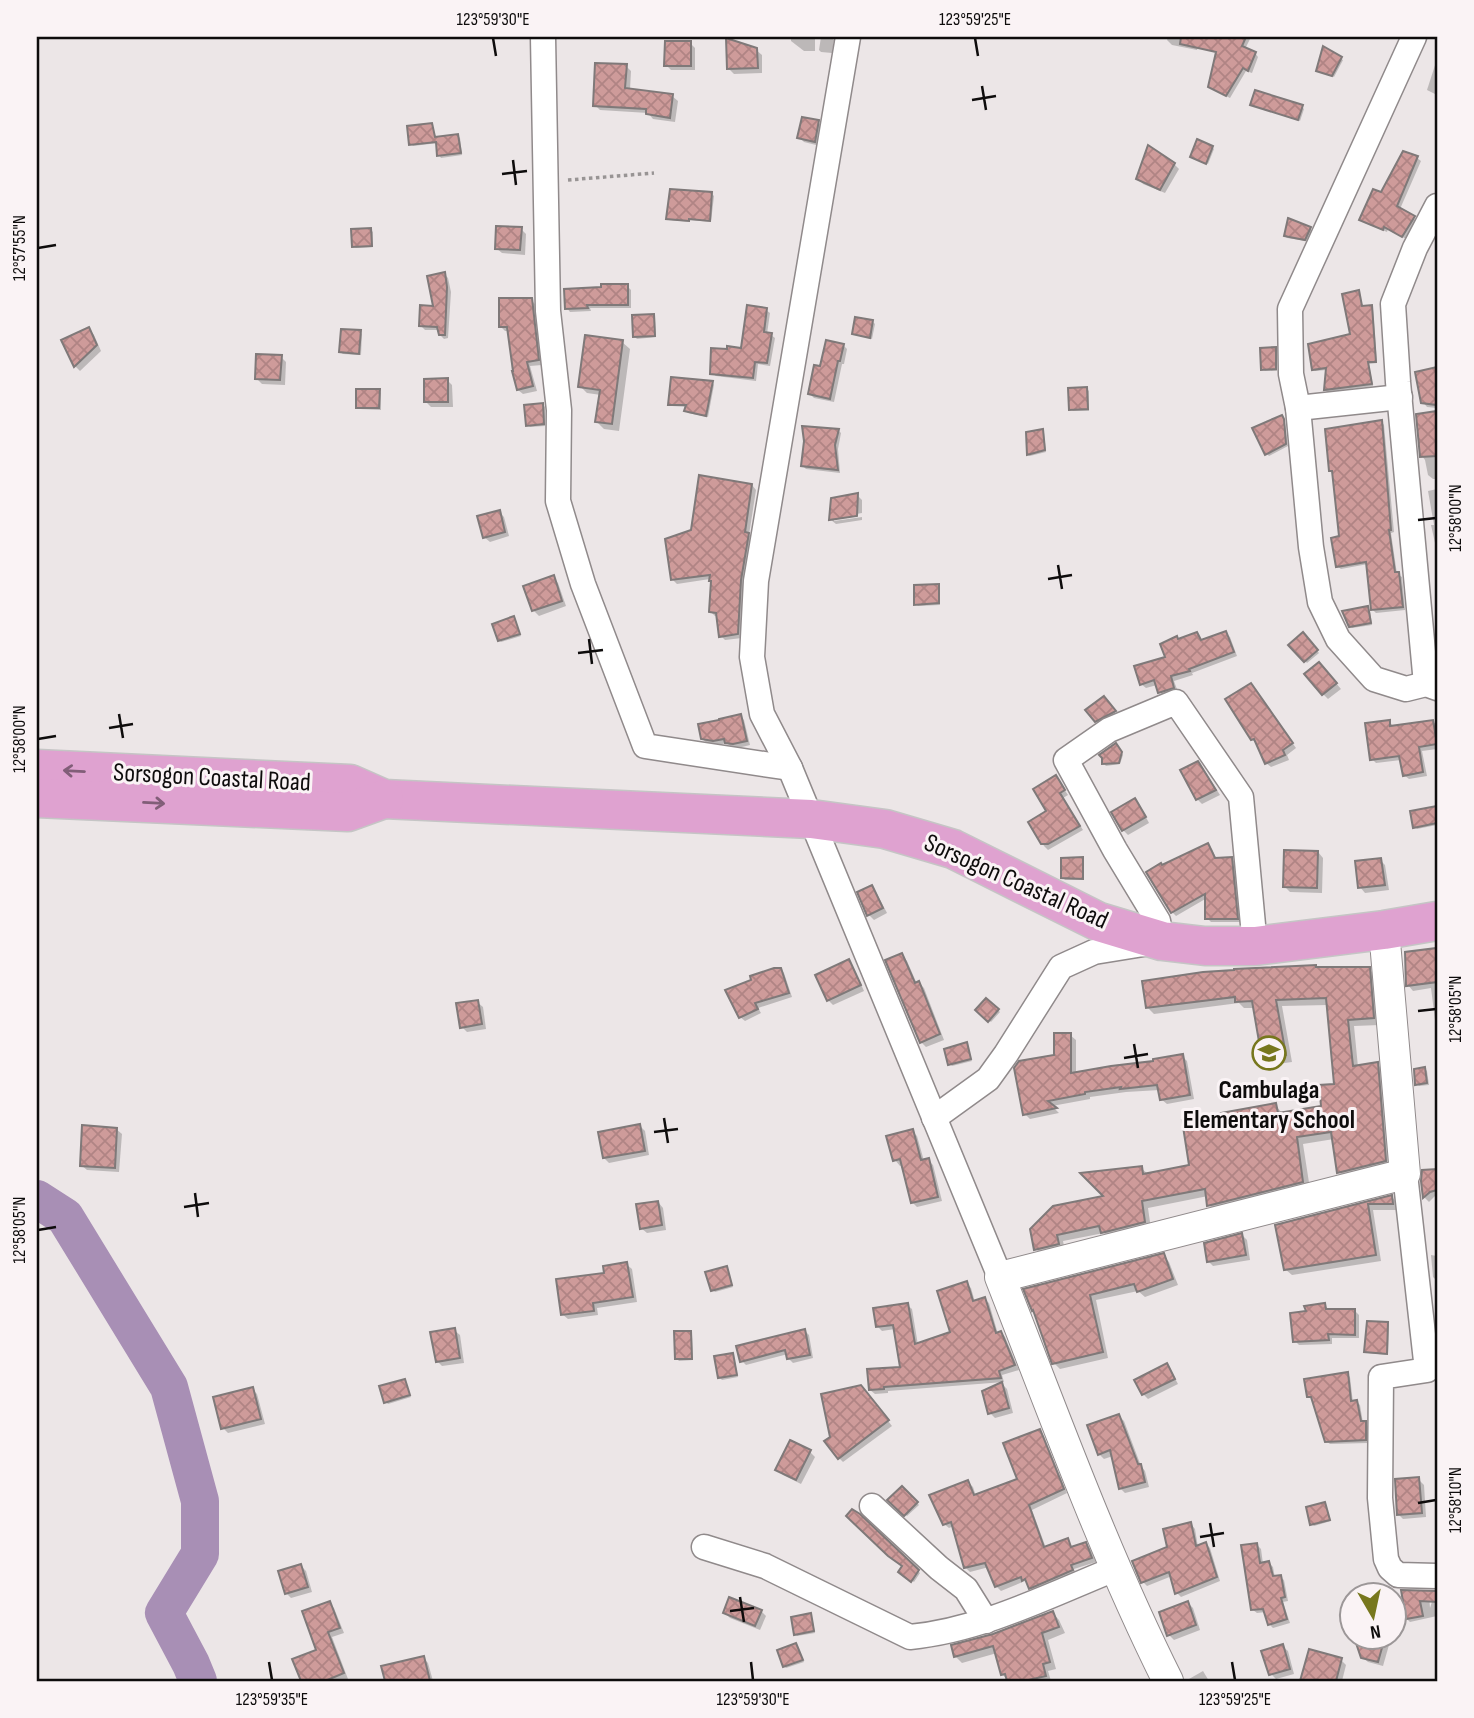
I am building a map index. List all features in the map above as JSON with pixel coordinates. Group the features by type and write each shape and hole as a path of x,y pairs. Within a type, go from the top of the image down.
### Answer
{"highway":[{"name":"Sorsogon Coastal Road","path":"37,769 349,784 384,799 811,819 885,828 953,849 1099,922 1162,941 1205,946 1255,946 1437,921"},
{"name":"Sorsogon Coastal Road","path":"37,798 348,812 384,799"}],"street":[{"path":"543,37 548,311 559,410 558,501 583,584 645,746 790,768"},
{"path":"848,37 756,581 752,657 762,714 790,768 1000,1277 1077,1474 1143,1632 1168,1681"},
{"path":"1415,37 1290,309 1292,374 1298,408 1311,547 1320,602 1338,639 1374,679 1406,689 1432,686 1398,382 1393,304 1415,248 1437,206"},
{"path":"1298,408 1400,397"},
{"path":"934,1118 988,1079 1061,967 1094,951 1162,941 1158,921 1115,850 1066,760 1109,730 1176,702 1241,797 1255,946"},
{"path":"1384,930 1405,1174 1427,1370 1381,1377 1380,1498 1386,1559 1390,1568 1398,1575 1437,1576"},
{"path":"1000,1277 1405,1174"},
{"path":"872,1506 939,1568 966,1589 986,1621"},
{"path":"704,1547 765,1566 910,1637 936,1634 986,1621 1116,1568"}],"path":[{"path":"545,182 654,173"}],"building":[{"path":"1181,37 1246,37 1242,46 1256,52 1248,71 1243,68 1226,96 1208,87 1216,52 1180,44"},
{"path":"726,38 757,48 758,68 727,69"},
{"path":"665,41 691,41 691,66 664,66"},
{"path":"1323,46 1342,57 1332,76 1316,71"},
{"path":"595,63 627,64 625,88 673,94 670,118 646,114 646,109 593,106"},
{"path":"1255,90 1303,105 1298,120 1250,105"},
{"path":"802,117 819,120 815,142 797,138"},
{"path":"432,123 435,137 458,134 461,153 437,156 436,142 409,145 407,126"},
{"path":"1197,139 1213,146 1206,164 1190,157"},
{"path":"1148,145 1175,163 1160,190 1136,179"},
{"path":"1403,151 1418,156 1397,206 1415,216 1402,237 1384,227 1383,230 1359,220 1373,189 1381,192"},
{"path":"670,189 712,192 710,221 666,219"},
{"path":"1288,218 1311,227 1305,240 1284,236"},
{"path":"496,226 522,227 520,250 495,249"},
{"path":"371,228 372,246 352,247 351,229"},
{"path":"445,272 445,335 439,335 437,327 419,326 420,305 433,306 427,276"},
{"path":"601,284 628,284 628,305 587,305 588,308 565,309 564,289 601,287"},
{"path":"1359,290 1362,306 1372,305 1376,362 1368,362 1372,384 1324,390 1326,368 1312,370 1308,344 1350,334 1342,294"},
{"path":"499,298 532,298 539,360 527,362 533,386 517,390 507,327 499,327"},
{"path":"747,305 767,308 764,332 772,333 767,363 755,362 753,378 710,374 711,348 741,348"},
{"path":"654,314 655,336 633,337 632,315"},
{"path":"855,317 873,320 870,338 852,334"},
{"path":"89,327 97,345 74,367 61,340"},
{"path":"341,329 361,330 359,354 339,352"},
{"path":"585,335 623,340 612,424 595,422 600,390 578,387"},
{"path":"826,340 844,344 830,399 808,394 814,365 820,366"},
{"path":"1276,347 1276,369 1261,370 1260,348"},
{"path":"256,354 282,355 280,380 255,379"},
{"path":"1437,367 1437,405 1421,403 1415,372"},
{"path":"671,377 713,381 706,416 684,411 686,405 668,405"},
{"path":"448,378 448,402 424,402 424,379"},
{"path":"1087,387 1088,409 1069,410 1068,388"},
{"path":"356,389 380,389 379,408 356,408"},
{"path":"543,403 544,424 526,426 524,405"},
{"path":"1437,411 1437,456 1420,457 1416,414"},
{"path":"1282,415 1286,444 1265,455 1252,428"},
{"path":"1382,420 1389,530 1395,572 1399,572 1403,607 1371,610 1366,562 1336,567 1331,538 1339,536 1325,429"},
{"path":"802,426 839,429 835,445 838,470 801,466 804,441"},
{"path":"1043,429 1045,450 1027,455 1026,432"},
{"path":"699,475 752,484 745,532 749,533 741,580 738,634 719,637 716,613 709,612 710,575 671,580 665,539 691,530"},
{"path":"858,493 857,516 829,520 831,498"},
{"path":"500,510 505,532 483,538 477,516"},
{"path":"554,575 562,601 532,611 523,586"},
{"path":"939,584 939,603 914,605 914,585"},
{"path":"1368,606 1371,623 1349,627 1342,611"},
{"path":"514,616 520,634 498,641 492,624"},
{"path":"1226,631 1234,652 1171,676 1174,688 1158,693 1154,680 1140,685 1134,666 1165,657 1160,644 1177,636 1178,639 1197,632 1201,640"},
{"path":"1303,632 1318,650 1304,662 1288,645"},
{"path":"1319,662 1337,683 1322,695 1304,674"},
{"path":"1251,683 1293,743 1283,750 1285,755 1265,764 1254,739 1251,740 1225,699"},
{"path":"1104,696 1116,711 1095,722 1085,710"},
{"path":"741,714 747,741 733,744 725,743 724,739 701,739 698,724"},
{"path":"1390,720 1390,726 1433,720 1437,744 1419,747 1423,772 1403,776 1399,756 1370,760 1365,723"},
{"path":"1116,743 1122,752 1119,763 1102,764 1099,755"},
{"path":"1198,761 1216,790 1196,800 1180,770"},
{"path":"1056,775 1065,790 1060,793 1080,826 1048,844 1041,844 1028,822 1046,811 1033,789"},
{"path":"1135,798 1146,817 1122,831 1111,812"},
{"path":"1437,806 1437,823 1413,828 1410,811"},
{"path":"1208,843 1215,858 1232,857 1238,919 1205,919 1205,894 1171,913 1146,872"},
{"path":"1284,850 1318,851 1317,888 1283,887"},
{"path":"1083,857 1083,879 1061,878 1061,858"},
{"path":"1381,858 1385,885 1358,888 1355,861"},
{"path":"872,885 883,908 867,916 857,892"},
{"path":"1437,948 1437,982 1406,986 1405,952"},
{"path":"902,953 915,983 919,981 940,1034 920,1043 885,960"},
{"path":"849,959 861,985 827,1001 815,975"},
{"path":"1316,965 1370,967 1374,1018 1348,1020 1353,1066 1378,1062 1386,1161 1337,1173 1331,1132 1297,1137 1303,1182 1207,1206 1205,1189 1142,1201 1145,1222 1101,1233 1099,1226 1057,1235 1059,1244 1034,1250 1030,1229 1053,1206 1103,1196 1080,1173 1142,1166 1143,1174 1189,1165 1182,1120 1276,1103 1278,1113 1321,1106 1319,1085 1334,1084 1326,998 1276,1000 1286,1055 1262,1059 1252,1001 1235,1002 1235,997 1146,1008 1142,981 1234,969"},
{"path":"781,968 789,993 755,1003 758,1009 739,1018 725,990 751,980 750,976"},
{"path":"986,998 999,1009 988,1022 975,1010"},
{"path":"478,1000 482,1024 460,1028 456,1003"},
{"path":"1054,1033 1071,1033 1071,1073 1183,1054 1190,1095 1160,1100 1157,1085 1120,1089 1121,1087 1048,1101 1057,1108 1023,1115 1014,1068 1019,1061 1054,1055"},
{"path":"967,1042 971,1059 948,1065 944,1049"},
{"path":"1425,1067 1427,1083 1415,1085 1414,1069"},
{"path":"640,1124 645,1151 603,1158 598,1132"},
{"path":"82,1125 117,1128 115,1168 80,1166"},
{"path":"913,1129 921,1160 929,1158 938,1197 911,1203 900,1159 893,1161 886,1136"},
{"path":"1437,1169 1437,1190 1423,1198 1422,1170"},
{"path":"1392,1195 1393,1204 1368,1204 1376,1255 1284,1270 1275,1225"},
{"path":"658,1201 662,1225 640,1229 636,1204"},
{"path":"1242,1233 1246,1255 1207,1262 1204,1243"},
{"path":"1164,1253 1173,1279 1137,1292 1134,1284 1090,1295 1103,1352 1052,1364 1023,1289"},
{"path":"627,1262 633,1297 593,1303 594,1311 561,1315 556,1279 604,1273 603,1266"},
{"path":"727,1266 732,1285 711,1291 705,1272"},
{"path":"967,1281 973,1301 985,1297 996,1333 1001,1331 1015,1365 999,1371 1001,1378 869,1390 867,1369 900,1367 893,1325 876,1327 873,1308 908,1303 915,1344 950,1332 937,1291"},
{"path":"1325,1303 1326,1309 1355,1309 1355,1335 1328,1334 1329,1340 1293,1342 1290,1313 1306,1311 1304,1306"},
{"path":"1367,1321 1388,1322 1387,1354 1364,1352"},
{"path":"455,1328 460,1358 436,1362 430,1332"},
{"path":"805,1329 810,1355 787,1359 785,1350 740,1362 736,1346"},
{"path":"674,1331 691,1331 692,1359 675,1359"},
{"path":"733,1353 737,1375 718,1378 714,1356"},
{"path":"1167,1363 1175,1379 1142,1395 1134,1380"},
{"path":"1348,1372 1351,1401 1357,1400 1361,1421 1366,1421 1366,1440 1325,1442 1311,1397 1307,1397 1304,1379"},
{"path":"405,1379 410,1395 384,1403 379,1386"},
{"path":"1002,1382 1009,1408 988,1414 982,1391"},
{"path":"861,1385 889,1420 838,1459 824,1441 830,1437 821,1394"},
{"path":"253,1387 261,1419 221,1429 213,1397"},
{"path":"1119,1414 1138,1464 1141,1464 1145,1482 1119,1489 1110,1450 1098,1455 1087,1425"},
{"path":"1040,1429 1064,1489 1029,1505 1044,1547 1068,1538 1071,1547 1086,1542 1092,1558 1071,1565 1073,1570 1029,1589 1025,1579 1022,1581 1021,1577 995,1587 985,1563 964,1568 951,1522 943,1525 929,1495 968,1480 974,1495 1017,1479 1003,1443"},
{"path":"790,1440 811,1450 796,1480 775,1470"},
{"path":"1419,1477 1422,1513 1397,1515 1395,1479"},
{"path":"902,1486 918,1502 904,1516 887,1500"},
{"path":"1325,1502 1330,1520 1310,1525 1306,1507"},
{"path":"852,1509 919,1570 911,1582 898,1572 902,1566 846,1516"},
{"path":"1191,1522 1196,1546 1206,1542 1217,1577 1175,1594 1169,1572 1141,1583 1132,1561 1167,1547 1163,1529"},
{"path":"1257,1543 1260,1563 1269,1561 1273,1576 1281,1575 1285,1597 1281,1598 1287,1619 1268,1625 1263,1609 1251,1610 1241,1545"},
{"path":"301,1564 308,1587 285,1594 278,1571"},
{"path":"1408,1590 1437,1591 1437,1602 1420,1601 1423,1616 1408,1619"},
{"path":"729,1597 762,1610 755,1626 723,1613"},
{"path":"330,1601 340,1628 328,1632 344,1673 325,1681 301,1681 292,1659 316,1650 302,1611"},
{"path":"1188,1601 1196,1625 1167,1636 1159,1612"},
{"path":"1053,1611 1059,1627 1042,1633 1050,1662 1043,1664 1046,1676 1024,1681 1007,1681 1005,1674 1001,1675 993,1646 954,1657 951,1645 993,1634"},
{"path":"811,1613 814,1631 794,1635 791,1617"},
{"path":"796,1643 803,1660 783,1667 777,1650"},
{"path":"1283,1644 1290,1669 1269,1675 1261,1651"},
{"path":"1309,1649 1342,1658 1336,1681 1300,1681"},
{"path":"1359,1652 1381,1652 1378,1662 1361,1658"},
{"path":"424,1656 430,1681 385,1681 381,1666"}],"waterway":[{"path":"37,1199 65,1217 169,1387 200,1501 200,1554 164,1613 198,1681"}],"place":[{"name":"Cambulaga Elementary School","path":"1269,1053"}]}
